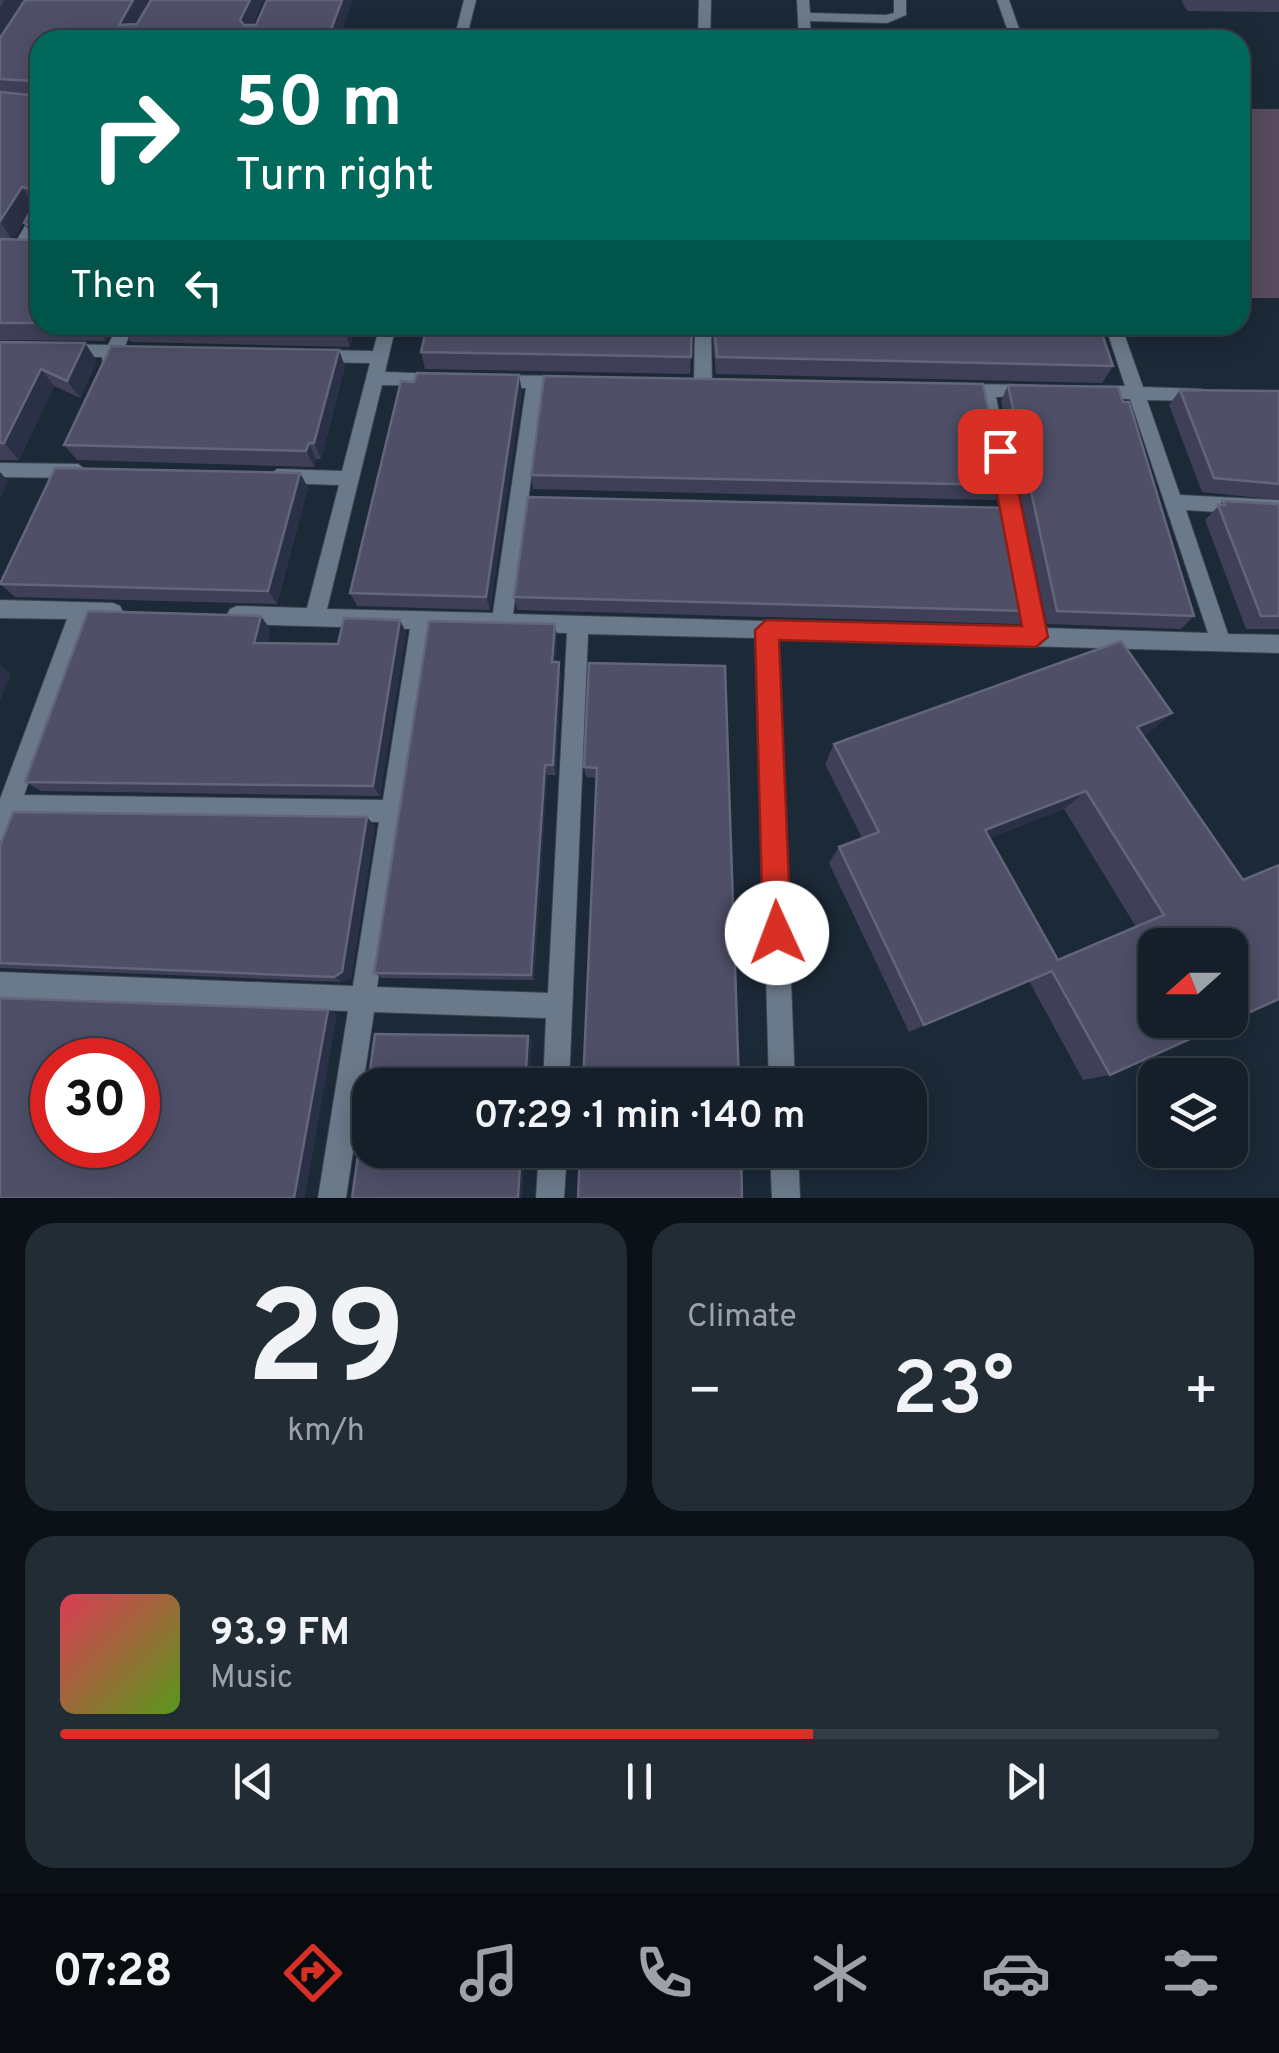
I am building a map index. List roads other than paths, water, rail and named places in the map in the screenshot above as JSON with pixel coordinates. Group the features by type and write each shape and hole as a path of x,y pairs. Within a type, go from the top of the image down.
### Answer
{"street":[{"path":"462,30 470,0"},
{"path":"704,0 704,30"},
{"path":"803,0 804,30"},
{"path":"803,16 887,19 900,16 900,0"},
{"path":"1003,0 1014,30"},
{"path":"19,250 30,230"},
{"path":"0,249 30,250"},
{"path":"98,386 121,335"},
{"path":"314,618 386,335"},
{"path":"703,335 703,385"},
{"path":"1117,335 1221,642"},
{"path":"57,350 152,352"},
{"path":"304,355 380,357"},
{"path":"374,378 591,382"},
{"path":"502,623 529,500 536,382"},
{"path":"948,390 1042,392"},
{"path":"986,390 1004,512 1036,637"},
{"path":"1080,392 1226,395"},
{"path":"0,470 98,472"},
{"path":"253,476 350,478"},
{"path":"1174,502 1279,508"},
{"path":"0,609 139,613"},
{"path":"0,830 80,611"},
{"path":"217,615 1279,644"},
{"path":"332,1198 422,620"},
{"path":"557,1068 578,624"},
{"path":"766,630 781,1068"},
{"path":"9,806 392,812"},
{"path":"0,986 560,1006"},
{"path":"550,1198 552,1168"},
{"path":"785,1168 786,1198"}]}
